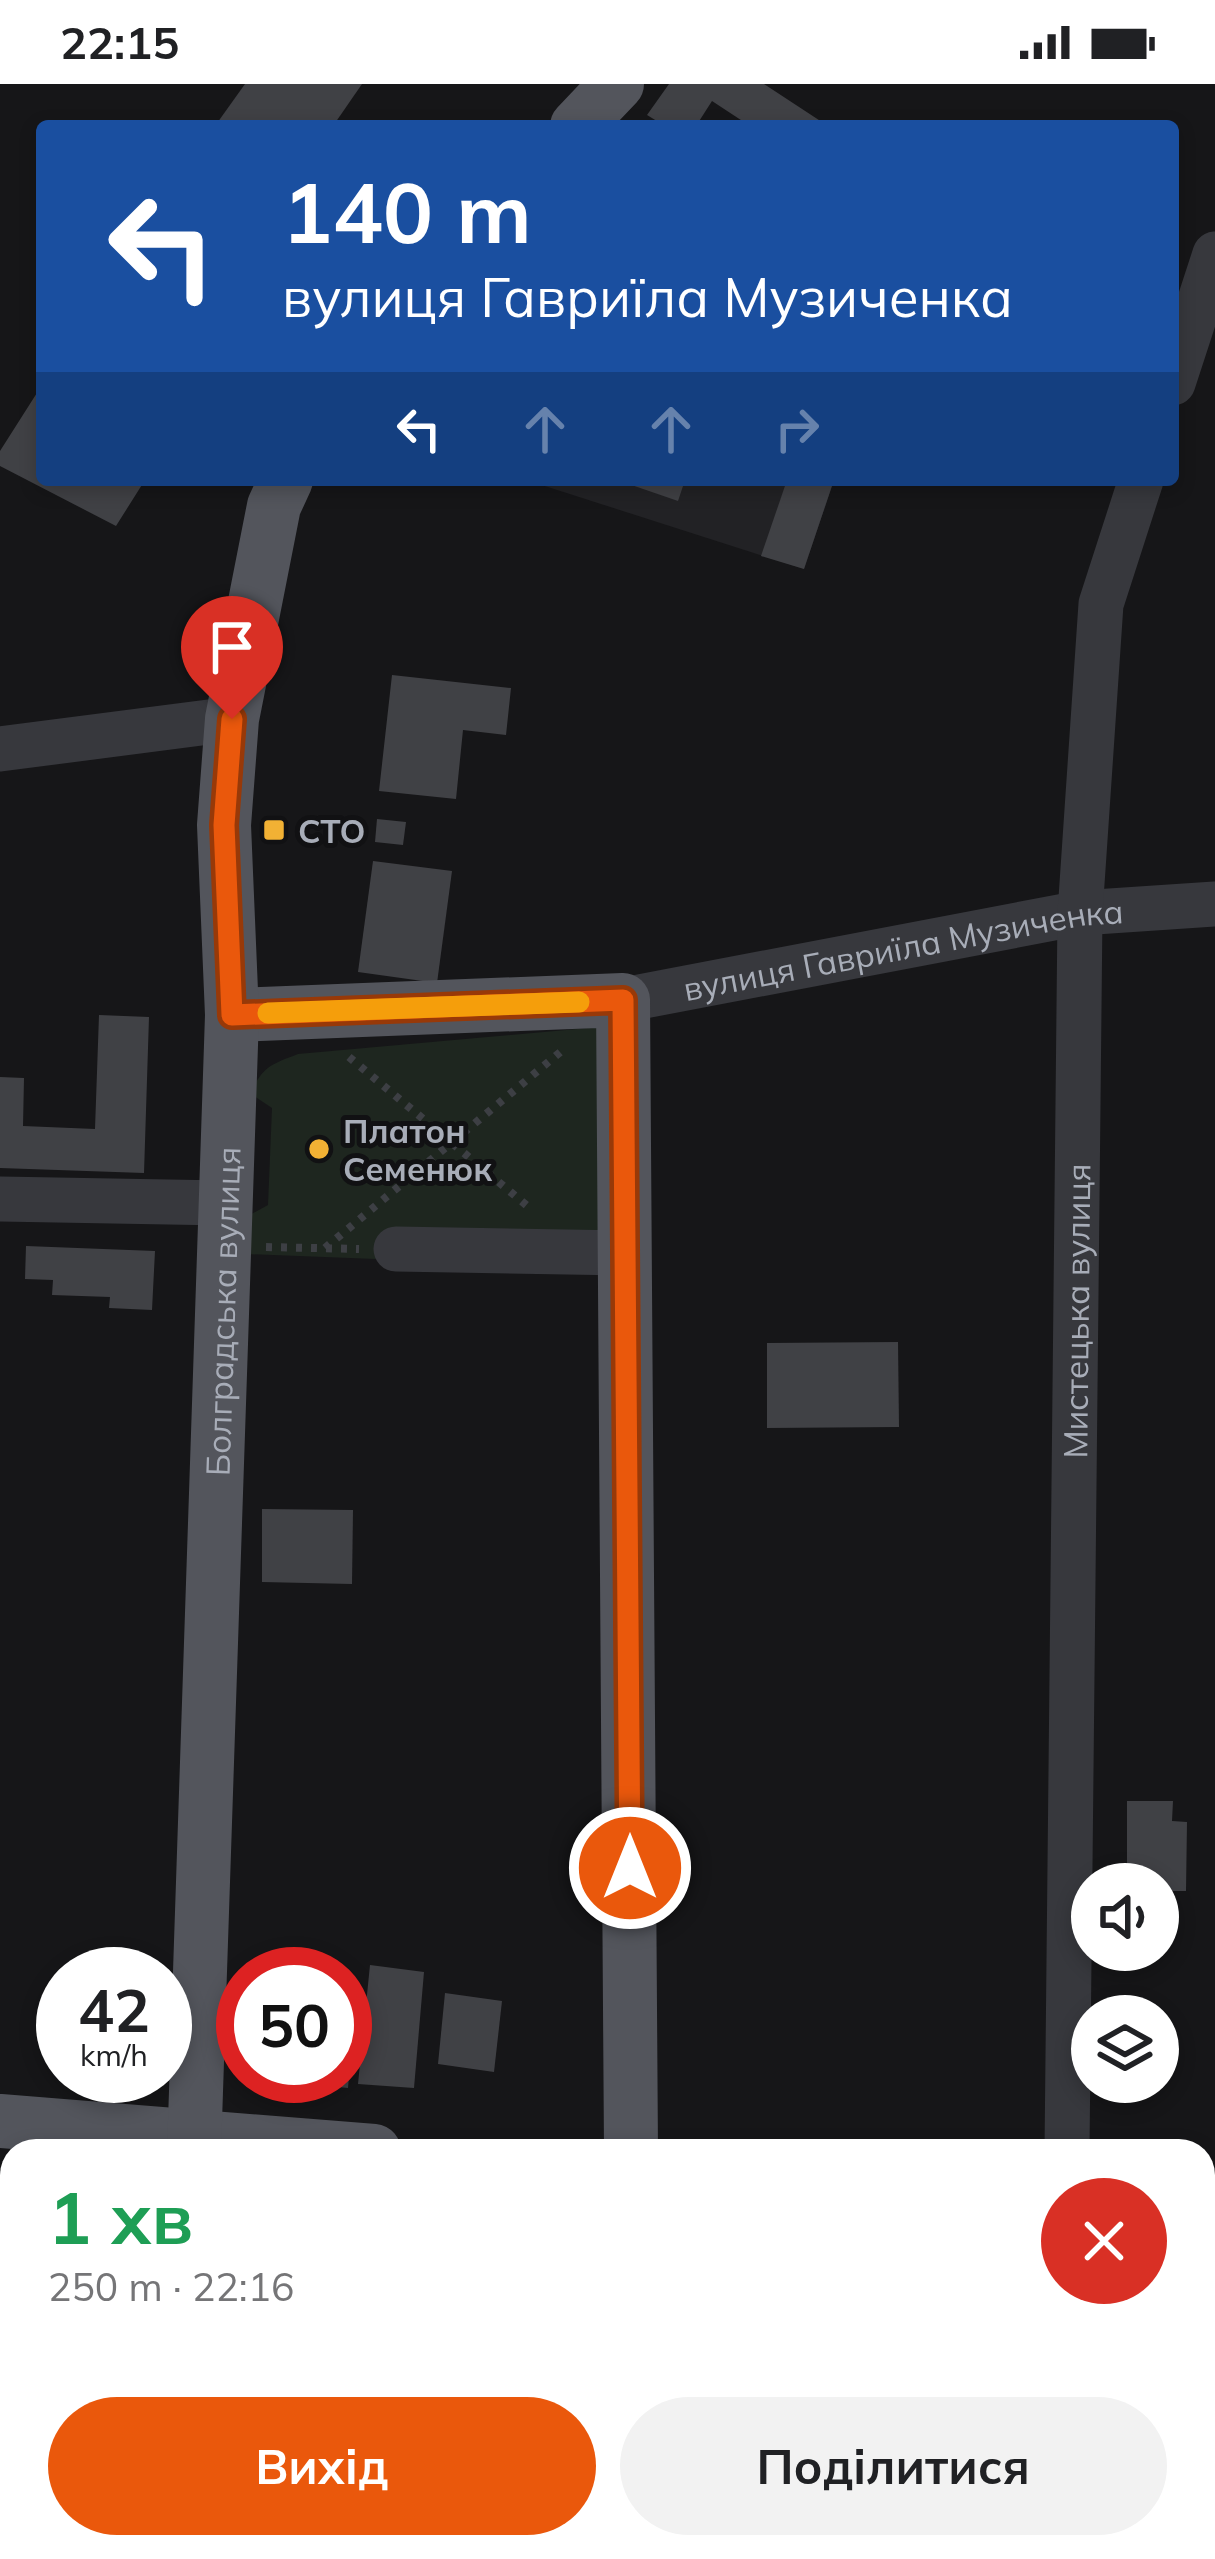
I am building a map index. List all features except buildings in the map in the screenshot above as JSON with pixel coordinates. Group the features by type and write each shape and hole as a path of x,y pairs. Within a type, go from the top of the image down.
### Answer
{"main road":[{"path":"584,120 617,84"},
{"name":"Болградська вулиця","path":"194,2139 235,1225 224,825 232,719 274,506 283,486"},
{"path":"623,1000 605,1253 631,2139"},
{"name":"вулиця Гавриїла Музиченка","path":"232,1015 623,1000"},
{"path":"0,2121 159,2139"}],"street":[{"path":"1179,365 1215,254"},
{"name":"Мистецька вулиця","path":"1067,2139 1080,913 1100,604 1139,486"},
{"path":"0,749 232,719"},
{"name":"вулиця Гавриїла Музиченка","path":"623,1000 1080,913 1215,904"},
{"path":"0,1199 235,1225"},
{"path":"397,1249 605,1253"}],"path":[{"path":"325,1248 623,1000"},
{"path":"347,1056 451,1142 605,1253"},
{"path":"235,1225 325,1248 397,1249"}],"shaded area":[{"path":"545,486 832,486 804,569"},
{"path":"599,1027 603,1268 245,1254 246,1217 268,1205 272,1108 251,1094 269,1068 298,1054"}],"slow traffic":[{"path":"268,1013 579,1002"}],"place":[{"name":"СТО","path":"274,830"},
{"name":"Платон Семенюк","path":"319,1149"}],"route":[{"path":"232,719 224,825 232,1015 623,1000 630,1868"}]}
